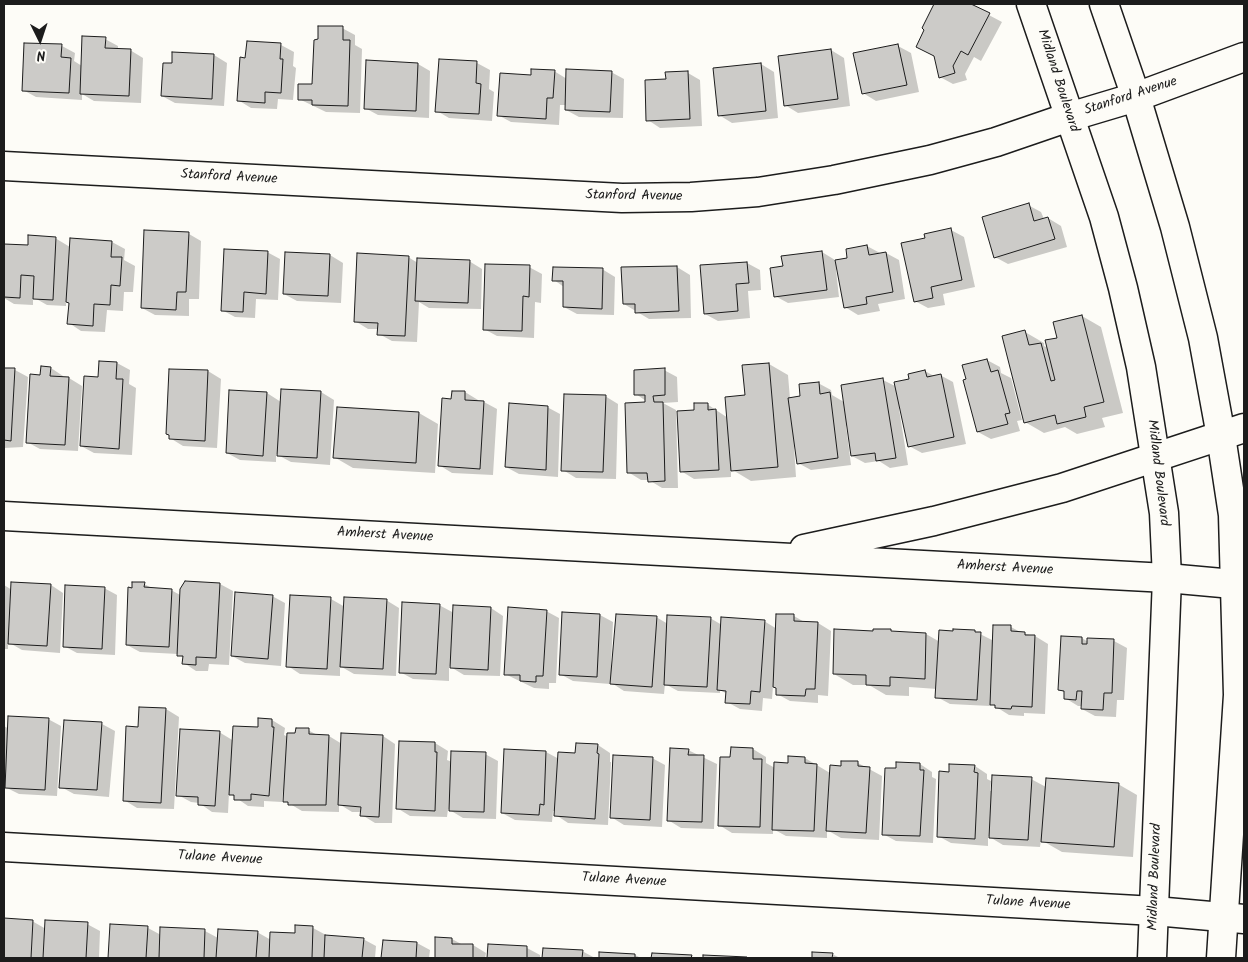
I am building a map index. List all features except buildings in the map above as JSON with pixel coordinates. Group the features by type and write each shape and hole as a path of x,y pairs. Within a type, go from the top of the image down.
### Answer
{"street":[{"name":"Midland Boulevard","path":"1031,4 1104,217 1124,288 1141,367 1164,513 1166,578 1152,958"},
{"path":"1104,4 1136,97 1175,227 1203,338 1233,432 1232,515 1240,584 1234,918 1221,958"},
{"name":"Stanford Avenue","path":"4,166 622,198 691,197 758,192 834,180 939,157 996,142 1136,97 1244,57"},
{"name":"Amherst Avenue","path":"766,557 934,521 1062,488 1156,455 1233,432"},
{"name":"Amherst Avenue","path":"4,516 1166,578 1240,584"},
{"name":"Tulane Avenue","path":"4,847 1155,911 1234,918"}]}
